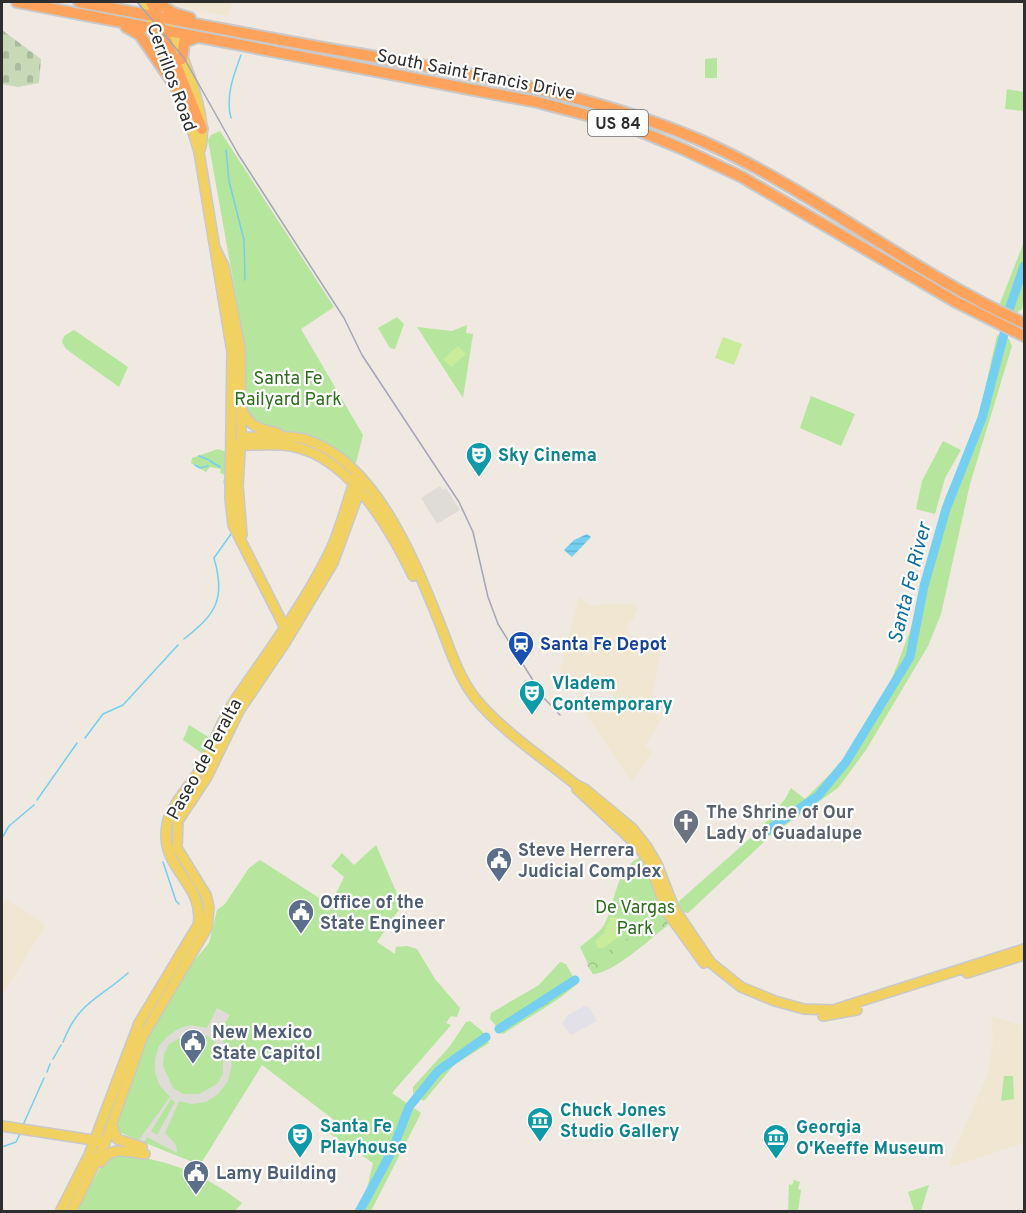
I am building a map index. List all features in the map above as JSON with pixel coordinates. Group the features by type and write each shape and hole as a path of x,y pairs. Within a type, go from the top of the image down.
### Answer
{"highway":[{"name":"South Saint Francis Drive","path":"16,2 103,20 260,35 542,89 656,123 703,141 756,169 962,292 1024,323"},
{"name":"South Saint Francis Drive","path":"79,2 128,10 196,37 537,102 625,125 683,148 742,177 956,302 1024,336"},
{"path":"157,2 161,24 202,129"},
{"path":"157,2 182,16 245,29 260,35"},
{"path":"103,20 131,29 141,35 182,96"},
{"path":"182,58 184,42 196,37"}],"main road":[{"name":"Cerrillos Road","path":"145,2 182,58 194,91 204,143 199,152"},
{"name":"Cerrillos Road","path":"161,24 199,152 232,352 238,443 238,486 243,540 287,631"},
{"name":"Cerrillos Road","path":"215,248 224,266 238,331 241,408 238,443"},
{"path":"241,408 255,428 304,439 336,456 385,510 410,554 458,669 474,696 505,727 615,814 647,847 657,864 673,914 711,963 732,981 775,1001 816,1010 849,1006 1024,949"},
{"path":"238,443 304,439"},
{"path":"238,443 293,446 328,463 358,482 410,569 451,669 467,694 474,696"},
{"name":"Paseo de Peralta","path":"60,1212 111,1123 150,1021 197,949 207,928 209,907 202,886 185,865 177,848 177,825 215,762 236,698 287,631 333,545 358,482"},
{"name":"Paseo de Peralta","path":"71,1212 100,1141 135,1031 198,925 200,910 195,892 170,857 166,836 170,815 333,563 358,482"},
{"path":"276,608 289,610 317,573"},
{"path":"451,669 469,687"},
{"path":"239,711 240,702 248,691 248,681"},
{"path":"187,807 186,799 200,778 203,765"},
{"path":"575,784 578,791 619,826 638,846 649,862 673,914 701,960 729,986 756,1000 803,1015 846,1014 1024,955"},
{"path":"587,799 591,798 615,814"},
{"path":"619,826 632,833 643,847 647,847"},
{"path":"197,949 202,948 209,935 214,906"},
{"path":"135,1031 138,1036 138,1049"},
{"path":"77,1199 87,1188 106,1154 118,1150 144,1150 117,1139 111,1123"},
{"path":"2,1126 100,1141"}],"shaded area":[{"path":"169,2 232,2 228,16 172,6"},
{"path":"440,486 443,490 446,488 460,510 437,524 421,498"},
{"path":"579,597 594,607 601,604 634,604 638,608 633,621 630,620 626,630 630,631 628,637 635,643 661,650 649,710 662,718 645,747 653,751 632,782 582,708 594,697 602,699 612,712 617,702 614,696 596,687 580,689 560,670"},
{"path":"6,899 46,925 2,995 2,907"},
{"path":"584,1006 590,1008 597,1021 571,1035 562,1024 568,1015"},
{"path":"217,1008 230,1015 218,1034 231,1054 232,1064 228,1081 218,1094 206,1102 192,1104 179,1101 165,1133 176,1145 177,1153 147,1137 144,1142 139,1140 170,1097 160,1086 155,1073 155,1059 159,1046 178,1029 190,1025 207,1028","holes":["189,1033 204,1034 213,1040 223,1055 223,1074 217,1084 199,1094 183,1094 173,1088 163,1066 164,1054 169,1044","171,1099 175,1102 157,1135 151,1131"]},
{"path":"992,1016 1024,1026 1024,1143 951,1167 949,1163 988,1073 993,1042"}],"green space":[{"path":"2,30 41,59 39,83 18,87 2,84"},
{"path":"717,58 717,78 705,78 705,59"},
{"path":"1007,89 1024,92 1024,111 1005,109"},
{"name":"Santa Fe Railyard Park","path":"220,131 334,307 301,329 363,435 356,463 314,438 260,425 252,420 246,409 246,360 242,330 208,140 211,135"},
{"path":"1024,242 1024,301 1022,309 1015,314 1002,308 1000,303"},
{"path":"397,317 404,324 395,349 390,348 378,328"},
{"path":"467,325 466,333 473,334 463,398 417,327 452,331"},
{"path":"74,330 128,367 119,387 66,349 62,342 64,336"},
{"path":"997,335 1009,339 1012,346 970,484 941,614 928,646 866,750 838,788 770,836 761,828 791,788 805,799 841,763 891,681 910,631 945,498 976,429"},
{"path":"723,337 742,344 734,365 715,358"},
{"path":"458,346 466,354 451,367 443,359"},
{"path":"811,396 855,414 841,446 800,428"},
{"path":"943,441 961,450 945,478 935,514 916,509 922,481"},
{"path":"218,449 226,452 226,488 223,482 225,475 220,473 221,469 210,467 206,472 191,463 192,458"},
{"path":"189,725 210,738 203,754 183,740"},
{"path":"755,834 764,842 688,913 683,912 677,903"},
{"path":"376,845 402,905 377,942 395,954 396,947 407,946 417,949 435,979 460,1008 457,1017 451,1016 446,1023 451,1025 392,1093 421,1113 371,1211 357,1211 365,1197 373,1163 330,1134 338,1123 262,1065 200,1165 118,1132 117,1123 145,1042 193,962 209,943 217,910 225,904 249,868 260,860 330,905 344,877 331,866 342,853 354,865"},
{"name":"De Vargas Park","path":"642,857 653,879 658,903 668,925 611,968 593,974 580,947 604,925 621,876 633,861"},
{"path":"663,915 668,923 666,926 593,974 587,965"},
{"path":"611,916 620,919 625,927 619,931 621,935 604,948 598,948 595,941 604,933"},
{"path":"560,962 566,964 577,984 551,1004 503,1034 490,1019 491,1013 539,985"},
{"path":"572,976 577,984 503,1034 495,1026"},
{"path":"470,1021 482,1031 489,1043 454,1065 424,1101 413,1093 413,1087 450,1046 466,1022"},
{"path":"483,1033 489,1040 440,1072 427,1090 424,1101 413,1093 437,1065"},
{"path":"1004,1076 1013,1076 1014,1099 1001,1101"},
{"path":"112,1154 148,1159 181,1168 211,1182 242,1203 235,1211 76,1212 105,1159"},
{"path":"794,1180 800,1182 798,1211 788,1210 789,1184 792,1185"},
{"path":"929,1185 921,1211 914,1211 908,1192"}],"water":[{"path":"587,534 591,537 572,557 564,550 574,540"}],"waterway":[{"path":"231,118 230,94 241,55"},
{"path":"226,150 229,181 244,240 245,280"},
{"name":"Santa Fe River","path":"1009,310 1024,266"},
{"name":"Santa Fe River","path":"765,832 818,796 846,762 910,657 924,586 946,509 982,418 1004,334"},
{"path":"199,456 209,460"},
{"path":"210,461 220,467"},
{"path":"195,465 200,468 208,466"},
{"path":"184,639 204,622 216,604 219,584 214,558 231,534"},
{"path":"85,738 103,714 123,705 178,645"},
{"path":"37,800 77,743"},
{"path":"2,838 9,826 34,805"},
{"path":"163,862 179,904"},
{"path":"63,1042 69,1028 83,1009 128,973"},
{"name":"Santa Fe River","path":"499,1029 575,980"},
{"name":"Santa Fe River","path":"359,1212 392,1151 409,1107 438,1071 486,1037"},
{"path":"53,1059 61,1045"},
{"path":"47,1072 50,1064"},
{"path":"23,1125 44,1078"},
{"path":"2,1147 16,1142 20,1134"}],"railway":[{"path":"137,2 184,58 238,154 344,318 362,355 459,502 473,532 488,597 498,624 544,698 560,715"}],"place":[{"name":"Sky Cinema","path":"479,478"},
{"name":"Santa Fe Depot","path":"521,667"},
{"name":"Vladem Contemporary","path":"532,716"},
{"name":"The Shrine of Our Lady of Guadalupe","path":"686,845"},
{"name":"Steve Herrera Judicial Complex","path":"499,883"},
{"name":"Office of the State Engineer","path":"301,935"},
{"name":"New Mexico State Capitol","path":"193,1065"},
{"name":"Chuck Jones Studio Gallery","path":"540,1143"},
{"name":"Santa Fe Playhouse","path":"300,1159"},
{"name":"Georgia O'Keeffe Museum","path":"776,1160"},
{"name":"Lamy Building","path":"196,1196"}]}
